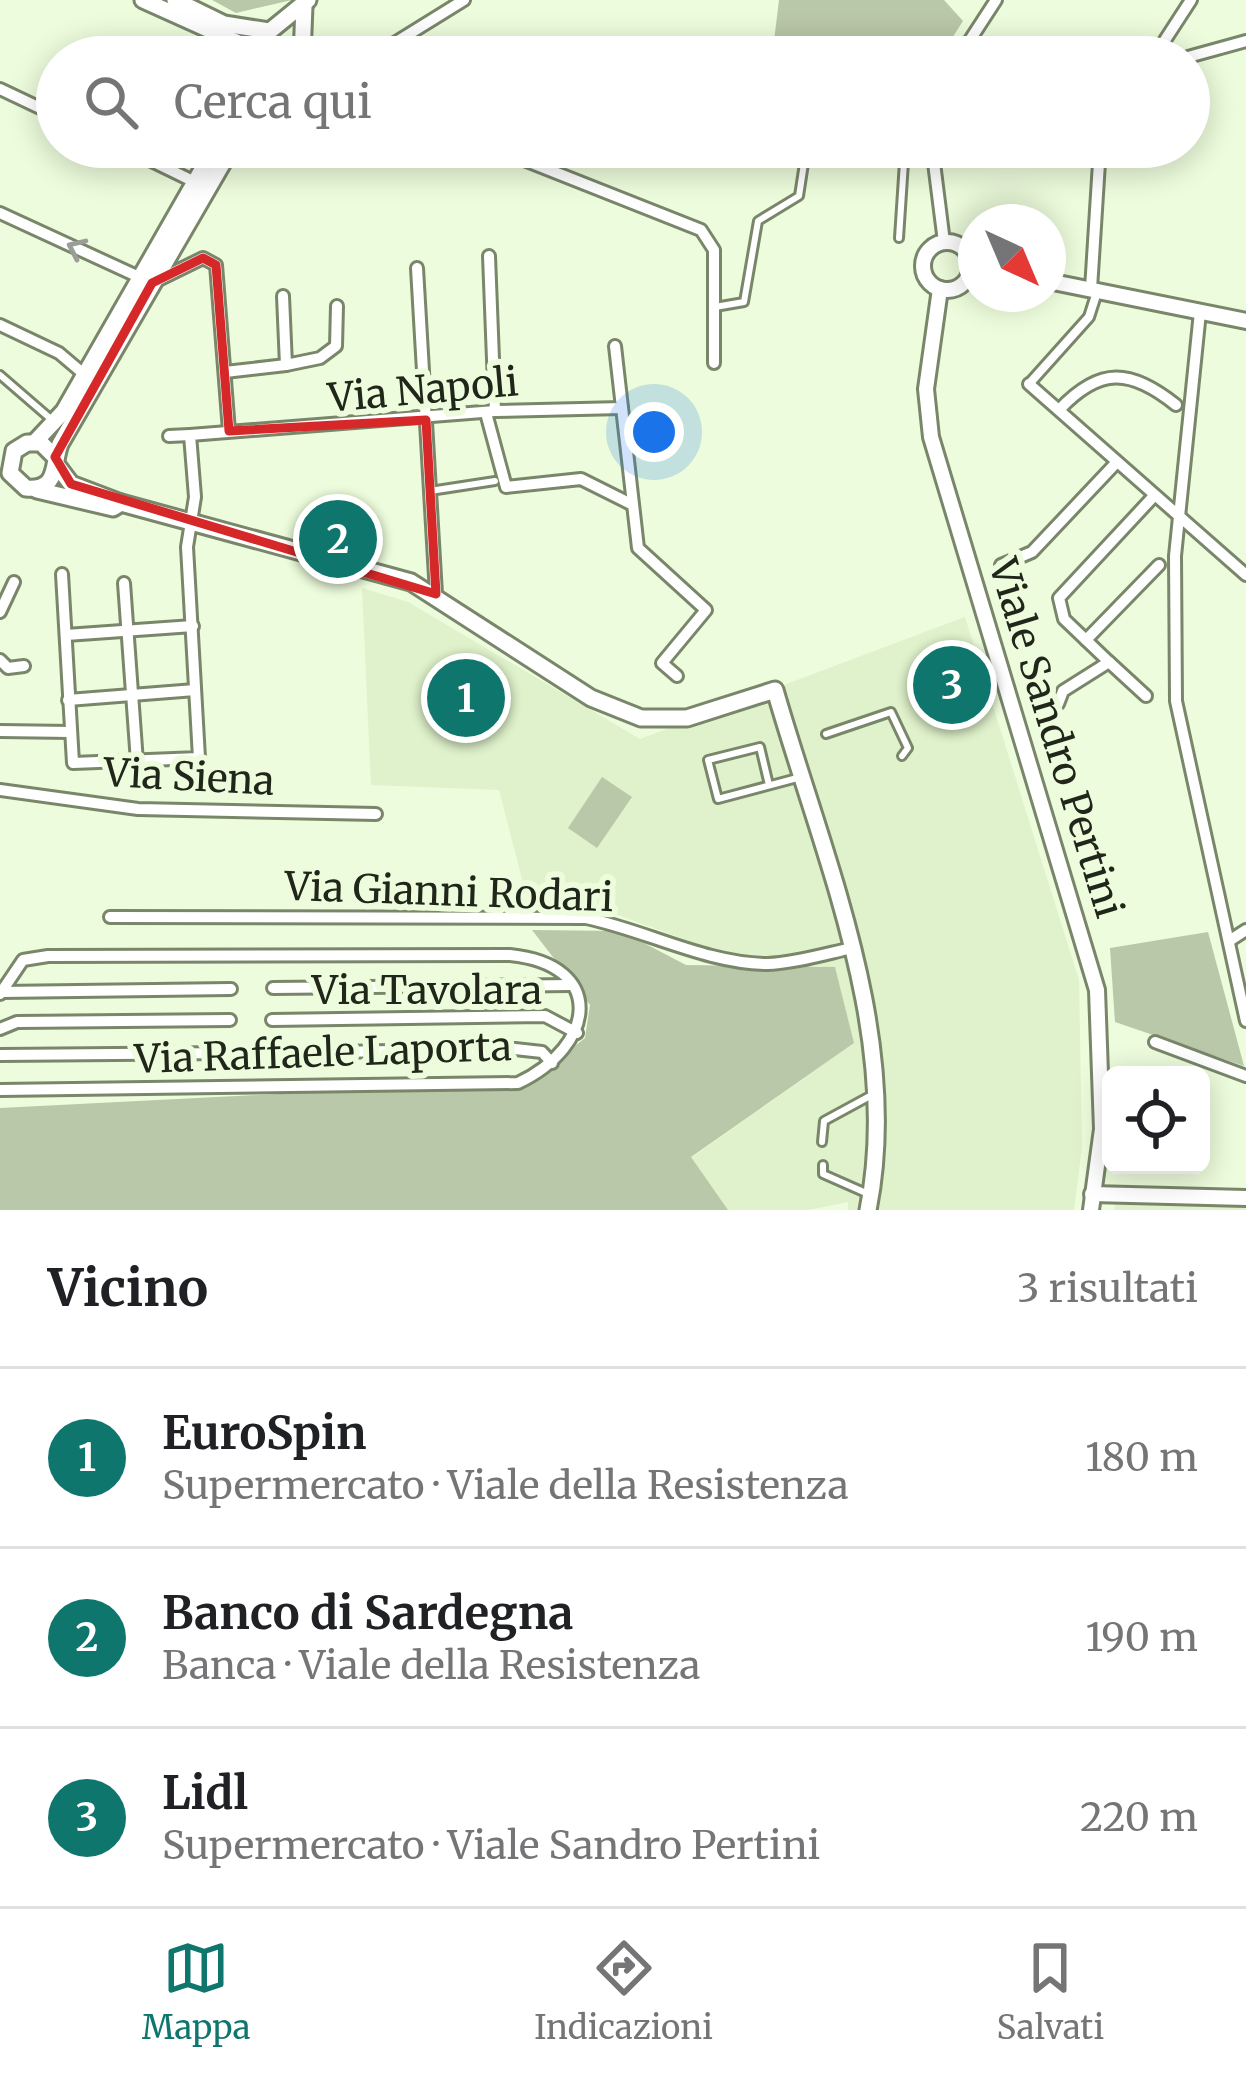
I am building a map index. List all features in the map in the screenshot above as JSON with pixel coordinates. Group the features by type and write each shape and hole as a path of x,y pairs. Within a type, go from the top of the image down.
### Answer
{"main road":[{"path":"143,0 221,36"},
{"path":"175,0 224,24 295,28 299,36"},
{"path":"272,36 306,3"},
{"path":"306,3 306,36"},
{"path":"201,185 207,168"},
{"path":"27,487 53,478 56,460 146,281 215,168"},
{"path":"121,503 113,508 27,487 10,473 5,458 35,442 55,423 146,281"},
{"path":"35,442 56,460 71,484 117,497 121,503 412,582 591,698 641,718 687,718 775,690 852,948 873,1095 869,1203"}],"street":[{"path":"406,36 464,0"},
{"path":"973,36 996,0"},
{"path":"1168,36 1191,0"},
{"path":"1210,51 1246,41"},
{"path":"0,89 36,106"},
{"path":"166,168 201,185"},
{"path":"545,168 688,223 710,239 715,363"},
{"path":"935,168 944,242"},
{"path":"1099,168 1095,290 1089,317 1029,384 1246,575"},
{"path":"0,213 146,281 203,258 216,265 229,431"},
{"path":"958,246 944,242 932,248 923,264 926,277 940,289 958,285"},
{"path":"489,256 491,412 506,487 581,479 629,503"},
{"path":"417,268 436,594"},
{"path":"1066,284 1246,321"},
{"name":"Viale Sandro Pertini","path":"940,289 926,389 931,437 1097,990 1102,1130 1092,1202"},
{"path":"283,296 286,364"},
{"path":"225,372 320,358 336,346 338,306"},
{"path":"1200,312 1179,519 1176,701 1246,1021"},
{"path":"0,326 58,353 85,375"},
{"path":"615,346 629,503 638,548 706,610 662,663 677,676"},
{"path":"1059,410 1077,391 1111,377 1142,381 1176,405"},
{"name":"Via Napoli","path":"169,436 491,412 622,408"},
{"path":"62,574 74,763 199,758 188,524 194,497 190,435"},
{"path":"1001,565 1032,553 1116,463"},
{"path":"0,480 27,487"},
{"path":"1147,696 1064,619 1058,606 1063,590 1153,496"},
{"path":"1086,640 1159,565"},
{"path":"0,612 14,583"},
{"path":"124,583 137,762"},
{"path":"66,635 194,626"},
{"path":"0,660 8,668 24,665"},
{"path":"1058,704 1063,691 1108,662"},
{"path":"68,700 195,690"},
{"path":"0,731 71,732"},
{"name":"Via Siena","path":"0,790 138,809 376,814"},
{"name":"Via Gianni Rodari","path":"110,917 586,918 635,928 717,957 768,964 852,948"},
{"path":"1228,941 1246,930"},
{"path":"0,993 23,960 47,956 510,955 548,963 570,985 580,1006 577,1033"},
{"path":"273,988 570,985"},
{"path":"0,993 231,988"},
{"name":"Via Tavolara","path":"272,1020 545,1016 577,1033"},
{"path":"0,1029 17,1022 230,1020"},
{"name":"Via Raffaele Laporta","path":"0,1090 518,1083 570,1048 577,1033"},
{"path":"1155,1042 1246,1076"},
{"path":"276,1053 515,1049 542,1052 552,1063"},
{"path":"0,1055 232,1053"},
{"path":"1092,1202 1215,1203 1246,1198"}],"lane":[{"path":"715,307 744,302 758,221 799,196 803,168"},
{"path":"899,238 904,168"},
{"path":"0,375 55,423"},
{"path":"430,491 495,481"},
{"path":"826,734 891,712 908,748 902,756"},
{"path":"770,785 760,747 708,760 718,799 800,777"},
{"path":"822,1142 824,1121 873,1095"},
{"path":"823,1165 823,1174 869,1203"}],"highlighted area":[{"path":"203,258 216,265 229,431 426,420 436,594 189,524 71,484 55,457 152,283"}],"shaded area":[{"path":"362,588 408,602 640,739 965,617 1079,980 1082,1147 1074,1210 848,1210 848,1202 809,1210 728,1210 691,1158 854,1043 835,968 725,954 607,911 529,906 499,790 371,785"},
{"path":"1246,1197 1246,1210 1114,1210 1116,1203"}],"green space":[{"path":"212,0 292,0 236,13"},
{"path":"779,0 944,0 963,21 953,36 775,36"},
{"path":"602,777 632,797 597,848 568,828"},
{"path":"532,930 621,931 686,965 835,967 854,1043 691,1157 728,1210 0,1210 0,1108 417,1087 520,1089 585,1038 590,1005"},
{"path":"1208,932 1244,1066 1115,1022 1110,948"}],"place":[{"name":"Banco di Sardegna","path":"338,539"},
{"name":"Lidl","path":"952,685"},
{"name":"EuroSpin","path":"466,698"}]}
